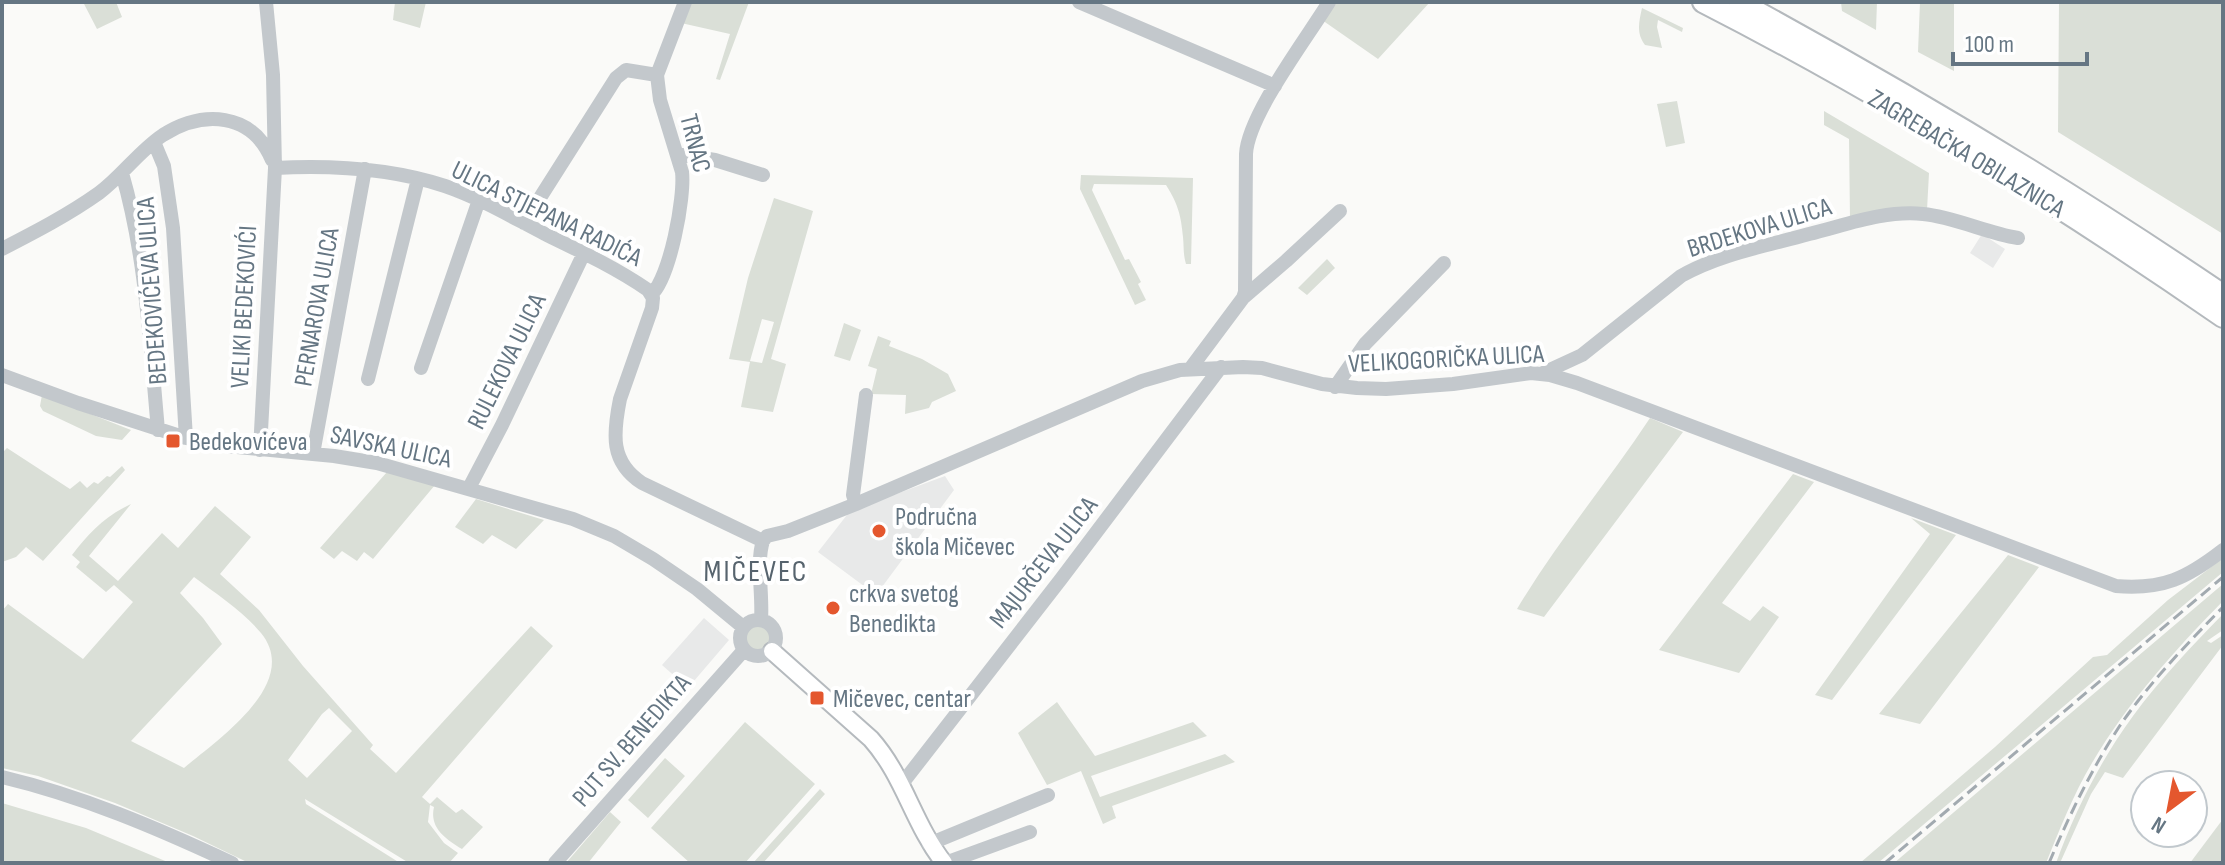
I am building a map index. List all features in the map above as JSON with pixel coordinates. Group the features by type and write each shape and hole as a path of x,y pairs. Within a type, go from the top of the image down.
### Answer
{"highway":[{"name":"ZAGREBAČKA OBILAZNICA","path":"1703,2 1970,153 2223,317"},
{"name":"ZAGREBAČKA OBILAZNICA","path":"1739,2 1978,138 2223,295"}],"main road":[{"path":"772,651 885,755 929,844 945,863"}],"street":[{"name":"VELIKI BEDEKOVIĆI","path":"260,450 275,168 273,75 266,2"},
{"path":"524,223 619,74 626,70 657,75 685,2"},
{"path":"1079,2 1275,86"},
{"path":"1243,298 1246,280 1246,144 1275,86 1329,2"},
{"name":"TRNAC","path":"651,295 660,284 669,256 683,182 660,100 657,75"},
{"path":"2,249 61,218 108,186 154,142 192,123 229,120 250,130 262,141 275,168"},
{"name":"BEDEKOVIĆEVA ULICA","path":"154,142 164,166 173,228 186,438"},
{"path":"677,154 715,160 763,175"},
{"name":"ULICA STJEPANA RADIĆA","path":"275,168 365,169 444,186 479,200 584,253 642,287 651,295 653,303 617,414 616,439 620,461 625,470 642,483 763,541"},
{"name":"PERNAROVA ULICA","path":"313,454 365,169"},
{"path":"122,173 132,209 142,271 158,430"},
{"path":"368,379 418,179"},
{"path":"421,368 479,200"},
{"path":"1190,369 1243,298 1340,211"},
{"name":"BRDEKOVA ULICA","path":"1541,374 1582,355 1681,276 1731,255 1880,216 1906,213 1936,216 1994,235 2018,238"},
{"name":"RULEKOVA ULICA","path":"469,488 584,253"},
{"path":"1335,387 1365,344 1444,263"},
{"name":"VELIKOGORIČKA ULICA","path":"763,541 767,536 788,531 856,504 1142,381 1190,369 1221,367 1262,368 1335,387 1372,389 1541,374 1577,383 2116,586 2146,587 2176,580 2223,550"},
{"name":"MAJURČEVA ULICA","path":"901,785 1221,367"},
{"name":"SAVSKA ULICA","path":"2,375 186,438 377,463 573,519 614,536 675,574 743,627"},
{"path":"856,504 853,495 866,395"},
{"path":"761,620 760,555 763,541"},
{"path":"761,620 775,630 776,642 766,655 751,656 744,650 740,637 743,627 761,620"},
{"name":"PUT SV. BENEDIKTA","path":"555,863 744,650"},
{"path":"2,777 97,804 174,835 232,863"},
{"path":"929,844 1048,795"},
{"path":"945,863 1030,832"}],"shaded area":[{"path":"83,2 116,2 122,17 97,29"},
{"path":"395,2 426,2 420,28 393,20"},
{"path":"690,2 749,2 720,80 716,79 730,34 681,23"},
{"path":"1333,2 1430,2 1378,59 1322,20"},
{"path":"1841,2 1877,2 1876,30 1842,11"},
{"path":"1920,2 1954,2 1954,71 1918,52"},
{"path":"2059,2 2223,2 2223,234 2058,132"},
{"path":"1642,8 1683,28 1682,32 1658,20 1662,48 1645,45 1639,32"},
{"path":"1677,101 1685,143 1666,147 1657,104"},
{"path":"1824,111 1929,173 1927,210 1850,219 1849,139 1824,125"},
{"path":"1081,175 1193,178 1191,264 1186,264 1180,216 1166,185 1094,184 1092,190 1125,260 1129,259 1141,282 1138,284 1146,300 1135,305 1080,189"},
{"path":"774,198 813,211 771,359 786,364 773,412 741,407 750,362 729,359 748,278","holes":["762,319 774,322 762,363 750,361"]},
{"path":"1982,234 2005,249 1993,268 1970,253"},
{"path":"1327,259 1335,268 1307,295 1298,288"},
{"path":"844,323 861,330 850,361 834,356"},
{"path":"878,336 891,341 889,346 922,359 948,374 956,391 932,402 929,408 905,414 906,395 871,394 877,369 868,366"},
{"path":"42,395 131,430 122,440 96,436 43,411 40,406"},
{"path":"1650,418 1683,432 1544,617 1517,609 1549,560"},
{"path":"7,448 70,489 80,481 87,488 94,482 98,484 122,466 125,470 43,561 26,547 16,557 2,562 2,450"},
{"path":"387,472 435,485 373,559 364,552 357,561 342,551 334,559 320,548"},
{"path":"1793,474 1814,482 1722,603 1750,621 1763,606 1779,617 1739,673 1659,650"},
{"name":"Područna škola Mičevec","path":"945,476 954,490 876,595 818,552 850,511"},
{"path":"476,499 544,520 516,549 492,535 483,544 455,527"},
{"path":"131,504 89,556 118,581 162,533 178,548 215,506 251,537 220,574 259,610 303,666 373,745 370,749 396,773 531,626 553,646 422,797 430,804 437,797 456,813 462,809 483,827 462,849 436,827 434,807 430,805 428,822 444,843 458,853 449,863 409,863 305,799 306,804 400,863 249,863 115,803 38,776 2,768 2,611 8,604 83,659 133,602 114,585 106,592 76,567 80,562 72,555 98,526","holes":["194,577 238,610 261,633 271,652 271,671 250,709 184,768 131,741 222,644 180,593","329,708 352,731 307,778 288,760"]},
{"path":"1911,518 1956,535 1832,700 1815,695 1930,534"},
{"path":"2008,555 2039,567 1920,724 1879,714"},
{"path":"2223,558 2223,572 1878,863 1860,863 1995,747 2093,657 2107,655 2168,600"},
{"path":"2223,584 2223,601 2153,678 2092,763 2046,863 1894,863"},
{"path":"2223,614 2223,630 2207,641 2211,643 2223,635 2223,645 2123,778 2105,772 2091,794 2060,863 2056,863 2089,787 2121,733 2165,676"},
{"path":"704,618 729,640 688,688 662,665"},
{"path":"758,624 767,628 771,637 767,646 758,650 749,646 745,637 749,628"},
{"path":"1057,702 1095,756 1193,722 1207,736 1091,776 1100,797 1225,754 1235,762 1112,806 1116,818 1103,824 1081,771 1047,785 1018,733"},
{"path":"745,722 815,784 745,863 690,863 651,828"},
{"path":"665,758 685,776 648,818 628,800"},
{"path":"820,789 825,794 763,863 753,863"},
{"path":"2,803 86,828 170,863 2,863"},
{"path":"610,812 621,822 588,863 566,863"},
{"path":"2223,819 2223,863 2190,863 2200,849 2209,849 2209,838"}],"railway":[{"path":"1885,863 2223,577"},
{"path":"2049,863 2081,794 2119,727 2155,680 2223,607"}],"place":[{"name":"Bedekovićeva","path":"173,441"},
{"name":"Područna škola Mičevec","path":"879,531"},
{"name":"crkva svetog Benedikta","path":"833,608"},
{"name":"Mičevec, centar","path":"817,698"}],"district":[{"name":"MIČEVEC","path":"756,571"}]}
